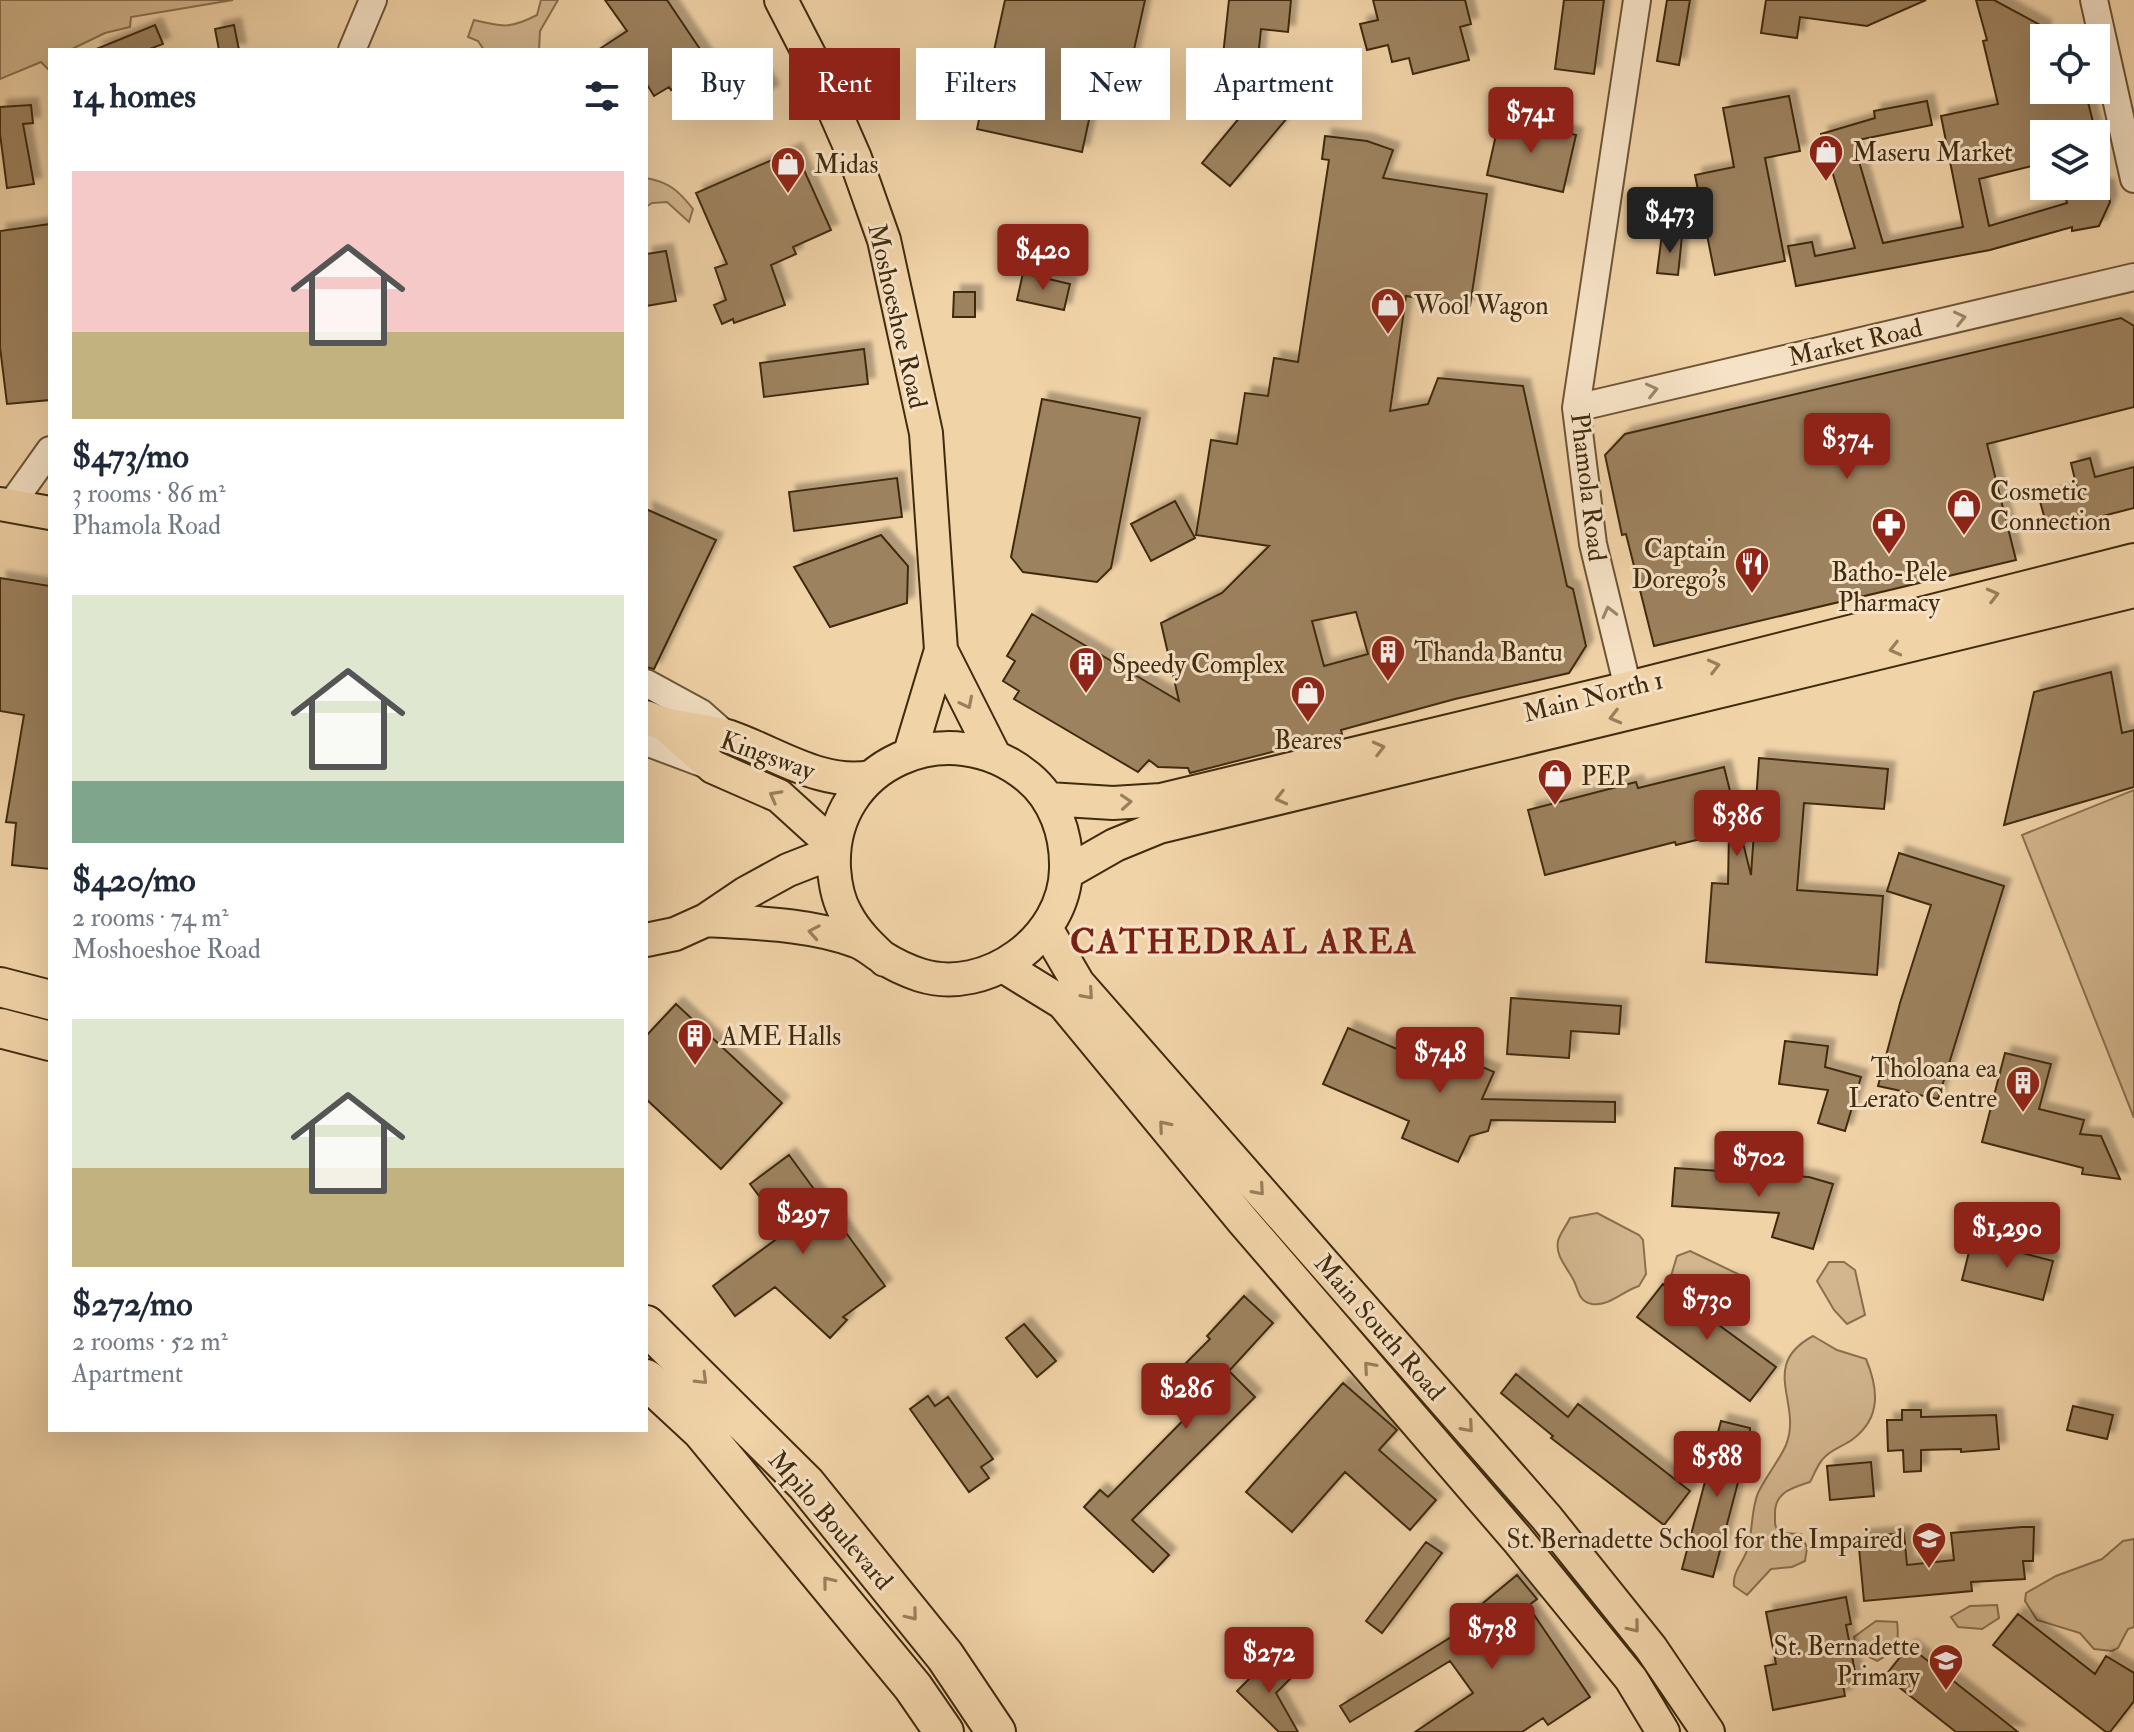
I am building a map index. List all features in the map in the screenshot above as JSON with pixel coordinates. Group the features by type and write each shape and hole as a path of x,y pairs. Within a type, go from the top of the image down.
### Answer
{"highway":[{"path":"0,987 48,999"},
{"path":"0,1028 48,1040"},
{"name":"Mpilo Boulevard","path":"648,1327 806,1484 945,1656 996,1732"},
{"name":"Mpilo Boulevard","path":"648,1381 710,1441 913,1687 944,1732"}],"main road":[{"name":"Moshoeshoe Road","path":"781,0 813,62 855,158 884,240 926,433 941,650 910,753"},
{"path":"5,505 48,513"},
{"name":"Main North 1","path":"1048,799 1113,803 1161,800 1628,688 2134,560"},
{"name":"Main North 1","path":"1066,873 1115,845 1159,827 2134,591"},
{"name":"Moshoeshoe Road","path":"941,650 994,755"},
{"name":"Kingsway","path":"653,728 727,736 832,779 871,777"},
{"name":"Kingsway","path":"653,728 713,767 779,796 827,852"},
{"path":"648,940 675,934 706,920 746,893 827,852 847,809 871,777 889,763 910,753 938,747 966,748 994,755 1015,766 1048,799 1066,847 1066,873 1060,902 1046,928 1027,950 1003,966 964,978 923,976 885,960 858,941 757,923 706,920"},
{"path":"827,852 844,912 862,939 885,960"},
{"name":"Main South Road","path":"1046,928 1078,983 1546,1517 1651,1648 1708,1732"},
{"name":"Main South Road","path":"1003,966 1063,1003 1243,1221 1527,1551 1631,1679 1663,1732"}],"street":[{"path":"353,48 373,0"},
{"name":"Phamola Road","path":"1628,688 1593,544 1576,408 1637,0"},
{"path":"2094,0 2134,179"},
{"name":"Market Road","path":"1576,408 2134,277"},
{"path":"5,505 48,452"},
{"path":"648,684 701,713 727,736"}],"shaded area":[{"path":"0,0 233,0 131,17 130,27 105,33 74,48 48,48 48,69 41,62 0,79"},
{"path":"541,0 558,0 540,31 539,48 483,48 478,41 468,37 474,20 513,25 537,15"},
{"path":"648,178 673,188 683,197 693,209 689,222 667,202 648,206"},
{"path":"2134,790 2134,1118 2022,835"},
{"path":"1597,1213 1639,1235 1643,1240 1646,1274 1639,1286 1610,1301 1592,1304 1581,1298 1558,1247 1559,1238 1570,1218"},
{"path":"1690,1251 1740,1275 1744,1288 1705,1295 1679,1284 1671,1276 1677,1256"},
{"path":"1829,1262 1844,1262 1855,1270 1865,1315 1847,1324 1834,1310 1817,1281"},
{"path":"1813,1336 1837,1350 1866,1359 1875,1391 1873,1412 1853,1439 1825,1457 1810,1482 1785,1492 1775,1507 1775,1525 1780,1533 1801,1534 1807,1548 1805,1561 1792,1567 1771,1569 1747,1595 1734,1586 1734,1581 1748,1547 1758,1493 1786,1445 1790,1429 1785,1386 1788,1360 1797,1348"},
{"path":"2134,1539 2134,1627 2128,1629 2118,1648 2112,1651 2094,1649 2080,1633 2037,1620 2025,1601 2026,1593 2056,1576 2102,1559 2123,1541"},
{"path":"1997,1605 1999,1618 1982,1629 1958,1627 1951,1617 1970,1606"},
{"path":"1876,1621 1897,1622 1898,1630 1895,1646 1877,1661 1857,1651 1854,1637"}],"building":[{"path":"605,0 667,0 699,48 672,48 672,89 669,87 654,96 648,86 648,48 601,48 627,31"},
{"path":"1005,0 1145,0 1134,48 1061,48 1061,120 1089,120 1082,152 977,129 979,120 1045,120 1045,48 995,48"},
{"path":"1229,0 1291,0 1288,32 1261,29 1259,48 1224,48"},
{"path":"1373,0 1465,0 1471,24 1460,27 1469,60 1413,74 1409,58 1392,62 1388,45 1367,50 1360,24 1378,20"},
{"path":"1564,0 1604,0 1594,74 1555,69"},
{"path":"1667,0 1690,0 1679,65 1657,61"},
{"path":"1766,0 1926,0 1867,26 1800,17 1797,38 1761,33"},
{"path":"1976,0 1994,0 2038,24 2030,24 2030,104 2088,104 2092,120 2030,120 2030,166 1979,179 1989,226 2067,203 2066,200 2110,200 2099,226 2072,231 2072,227 1990,250 1796,286 1788,246 1812,242 1815,256 1855,248 1821,134 1875,118 1874,111 1927,101 1932,125 1853,141 1883,243 1963,227 1941,116 1998,104 1983,41 1987,40"},
{"path":"155,25 163,44 152,48 99,48"},
{"path":"234,25 239,48 219,48 215,29"},
{"path":"1789,96 1800,151 1765,158 1785,261 1715,275 1695,175 1734,167 1723,108"},
{"path":"31,105 33,123 23,124 34,184 7,188 0,107"},
{"path":"1500,117 1576,135 1563,192 1487,175"},
{"path":"1238,120 1285,120 1230,186 1202,163"},
{"path":"1325,136 1367,141 1393,150 1383,178 1487,194 1470,306 1406,296 1390,411 1428,404 1438,378 1523,386 1567,586 1573,589 1586,646 1569,673 1455,699 1341,730 1342,734 1190,773 1188,768 1158,767 1149,760 1138,772 1014,699 1019,691 1003,681 1015,661 1007,656 1032,614 1179,701 1161,623 1222,593 1269,546 1196,535 1211,440 1237,444 1245,393 1268,396 1274,358 1298,362 1329,160 1322,159","holes":["1356,612 1368,654 1324,666 1312,621"]},
{"path":"795,150 831,230 793,247 796,254 771,265 785,305 734,323 733,319 722,324 714,305 726,300 715,268 727,264 696,193"},
{"path":"48,224 48,400 7,404 0,347 0,231"},
{"path":"1662,234 1682,236 1678,275 1657,273"},
{"path":"666,251 676,301 648,306 648,254"},
{"path":"1023,273 1070,284 1064,310 1017,300"},
{"path":"954,292 975,292 975,317 953,317"},
{"path":"2121,318 2134,326 2134,407 1987,444 2016,560 1654,646 1626,534 1622,535 1605,455 1625,434"},
{"path":"864,349 868,384 764,397 760,363"},
{"path":"1042,399 1140,418 1111,568 1097,582 1023,572 1011,557"},
{"path":"2090,458 2095,477 2134,467 2134,508 2048,530 2039,498 2077,488 2071,463"},
{"path":"897,478 902,517 794,531 789,492"},
{"path":"1175,501 1195,538 1151,561 1131,524"},
{"path":"648,510 716,540 654,669 648,668"},
{"path":"881,535 908,566 907,603 830,627 794,567"},
{"path":"0,578 48,586 48,869 12,865 16,823 6,822 24,715 0,711"},
{"path":"2111,672 2122,733 2134,730 2134,787 2004,825 2034,692"},
{"path":"1759,758 1888,769 1884,809 1804,803 1797,890 1883,896 1877,975 1706,962 1712,883 1728,884 1729,832 1676,845 1675,842 1545,875 1528,810 1636,782 1638,788 1724,767 1751,875"},
{"path":"1899,853 2004,886 1938,1099 1878,1086 1931,905 1887,891"},
{"path":"1511,998 1621,1006 1619,1034 1571,1031 1569,1058 1507,1054"},
{"name":"AME Halls","path":"676,1004 782,1103 721,1169 648,1101 648,1034"},
{"path":"1348,1028 1434,1065 1441,1049 1494,1072 1482,1099 1615,1102 1615,1122 1491,1120 1488,1131 1470,1136 1458,1162 1402,1138 1409,1121 1323,1084"},
{"path":"1785,1041 1828,1046 1825,1067 1861,1077 1845,1131 1818,1123 1828,1090 1779,1084"},
{"name":"Tholoana ea Lerato Centre","path":"2005,1053 2051,1064 2039,1109 2084,1120 2080,1134 2101,1136 2120,1179 2082,1174 2083,1168 1982,1142"},
{"path":"789,1155 885,1286 843,1317 847,1320 830,1338 775,1287 735,1316 713,1286 786,1232 750,1184"},
{"path":"1675,1168 1809,1177 1833,1184 1813,1249 1772,1237 1779,1213 1672,1206"},
{"path":"1972,1240 2053,1261 2043,1300 1962,1280"},
{"path":"1663,1284 1776,1367 1750,1401 1637,1317"},
{"path":"1244,1296 1273,1323 1229,1371 1255,1397 1132,1520 1169,1555 1153,1572 1084,1507 1100,1490 1108,1497 1210,1393 1183,1366 1210,1339 1207,1336"},
{"path":"1024,1324 1056,1361 1037,1377 1006,1338"},
{"path":"1516,1374 1568,1417 1578,1404 1690,1491 1664,1525 1551,1438 1553,1436 1501,1393"},
{"path":"1343,1383 1397,1430 1379,1450 1436,1500 1410,1530 1345,1472 1292,1532 1246,1492"},
{"path":"928,1396 935,1406 948,1397 993,1459 981,1467 989,1478 969,1492 910,1409"},
{"path":"2073,1406 2113,1415 2107,1439 2067,1430"},
{"path":"1902,1410 1921,1410 1921,1417 1996,1415 1999,1449 1961,1452 1961,1449 1921,1450 1921,1471 1904,1472 1903,1450 1888,1451 1887,1420 1902,1420"},
{"path":"1721,1421 1750,1428 1750,1437 1713,1577 1682,1569"},
{"path":"1871,1462 1874,1496 1830,1500 1827,1466"},
{"path":"2034,1527 2033,1561 2023,1561 2025,1579 1971,1582 1972,1591 1864,1601 1858,1537 1904,1533 1907,1565 1954,1560 1951,1533"},
{"path":"1426,1542 1442,1553 1382,1633 1366,1621"},
{"path":"1517,1575 1537,1599 1528,1606 1590,1697 1548,1725 1543,1718 1522,1732 1415,1732 1473,1693 1450,1661 1350,1722 1340,1706 1472,1624 1466,1617"},
{"path":"1846,1597 1851,1624 1846,1625 1857,1682 1843,1685 1845,1696 1773,1710 1765,1666 1776,1664 1766,1612"},
{"path":"2018,1614 2095,1674 2106,1656 2134,1673 2134,1701 2110,1732 1993,1645"},
{"path":"1909,1646 2018,1732 1956,1732 1885,1676"},
{"path":"1272,1656 1293,1676 1276,1693 1298,1732 1279,1732 1237,1691"}],"place":[{"name":"Maseru Market","path":"1826,183"},
{"name":"Midas","path":"788,195"},
{"name":"Wool Wagon","path":"1388,336"},
{"name":"Cosmetic Connection","path":"1964,537"},
{"name":"Batho-Pele Pharmacy","path":"1889,556"},
{"name":"Captain Dorego's","path":"1752,595"},
{"name":"Thanda Bantu","path":"1388,683"},
{"name":"Speedy Complex","path":"1086,695"},
{"name":"Beares","path":"1308,724"},
{"name":"PEP","path":"1555,807"},
{"name":"AME Halls","path":"695,1067"},
{"name":"Tholoana ea Lerato Centre","path":"2023,1114"},
{"name":"St. Bernadette School for the Impaired","path":"1929,1570"},
{"name":"St. Bernadette Primary","path":"1946,1692"}],"district":[{"name":"CATHEDRAL AREA","path":"1244,941"}]}
